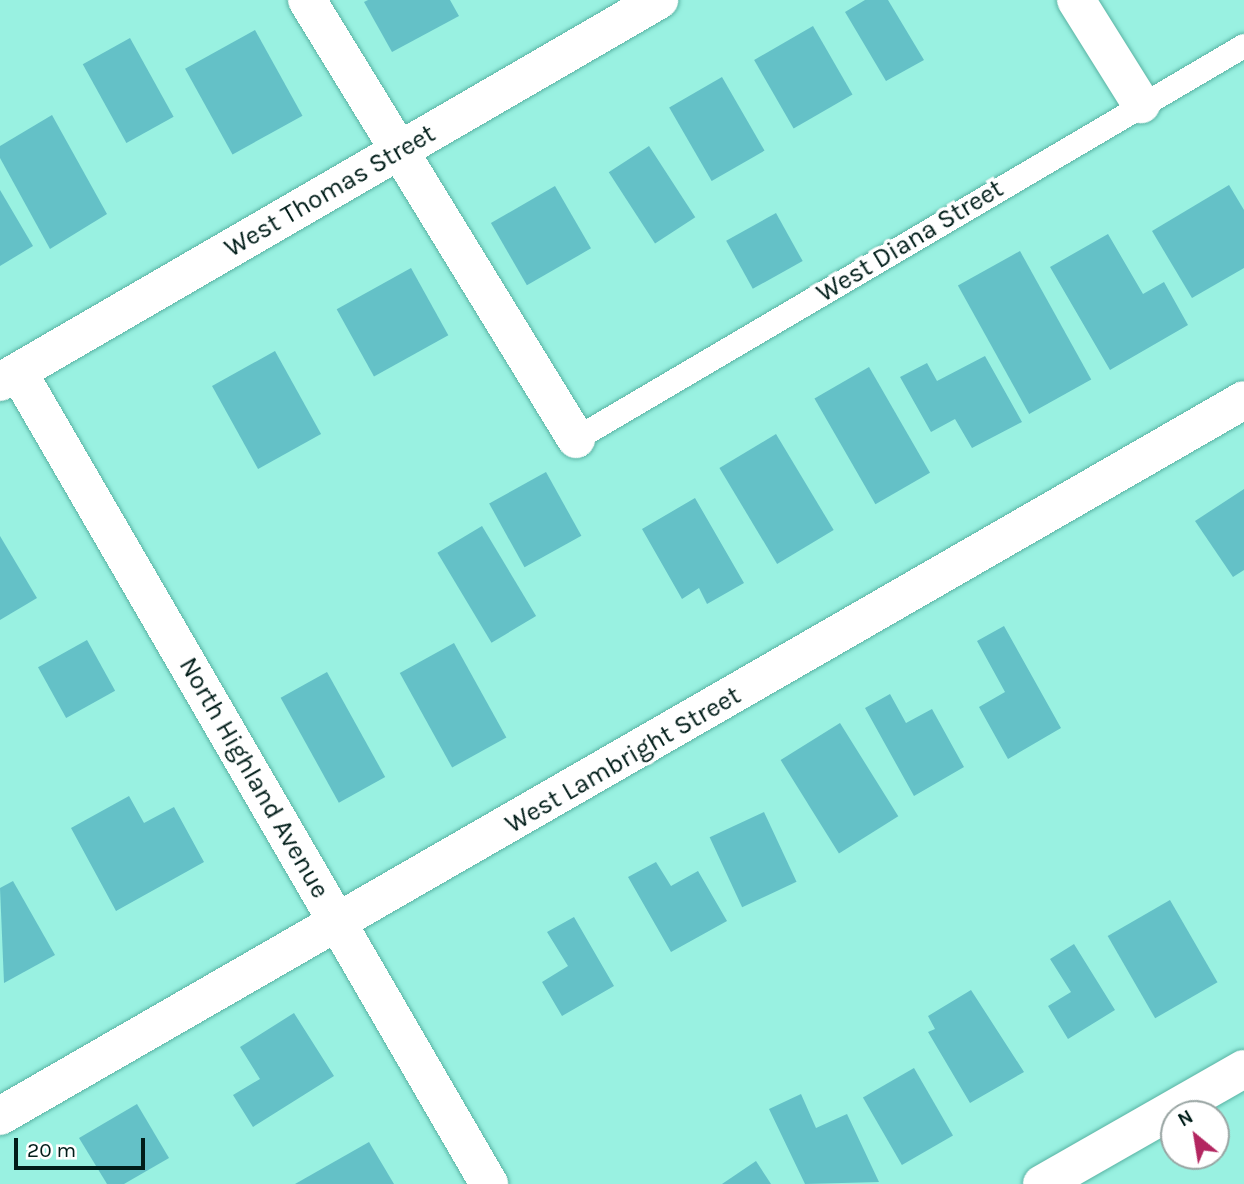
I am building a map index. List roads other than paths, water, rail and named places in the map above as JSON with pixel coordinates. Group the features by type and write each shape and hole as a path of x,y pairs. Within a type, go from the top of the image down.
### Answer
{"street":[{"path":"307,0 397,152 576,439"},
{"name":"West Thomas Street","path":"9,377 659,0"},
{"path":"1076,0 1141,104"},
{"name":"North Highland Avenue","path":"9,377 339,925 489,1184"},
{"name":"West Lambright Street","path":"0,1116 339,925 1244,400"},
{"path":"1042,1184 1244,1069"}],"lane":[{"name":"West Diana Street","path":"576,439 1141,104 1244,46"}]}
